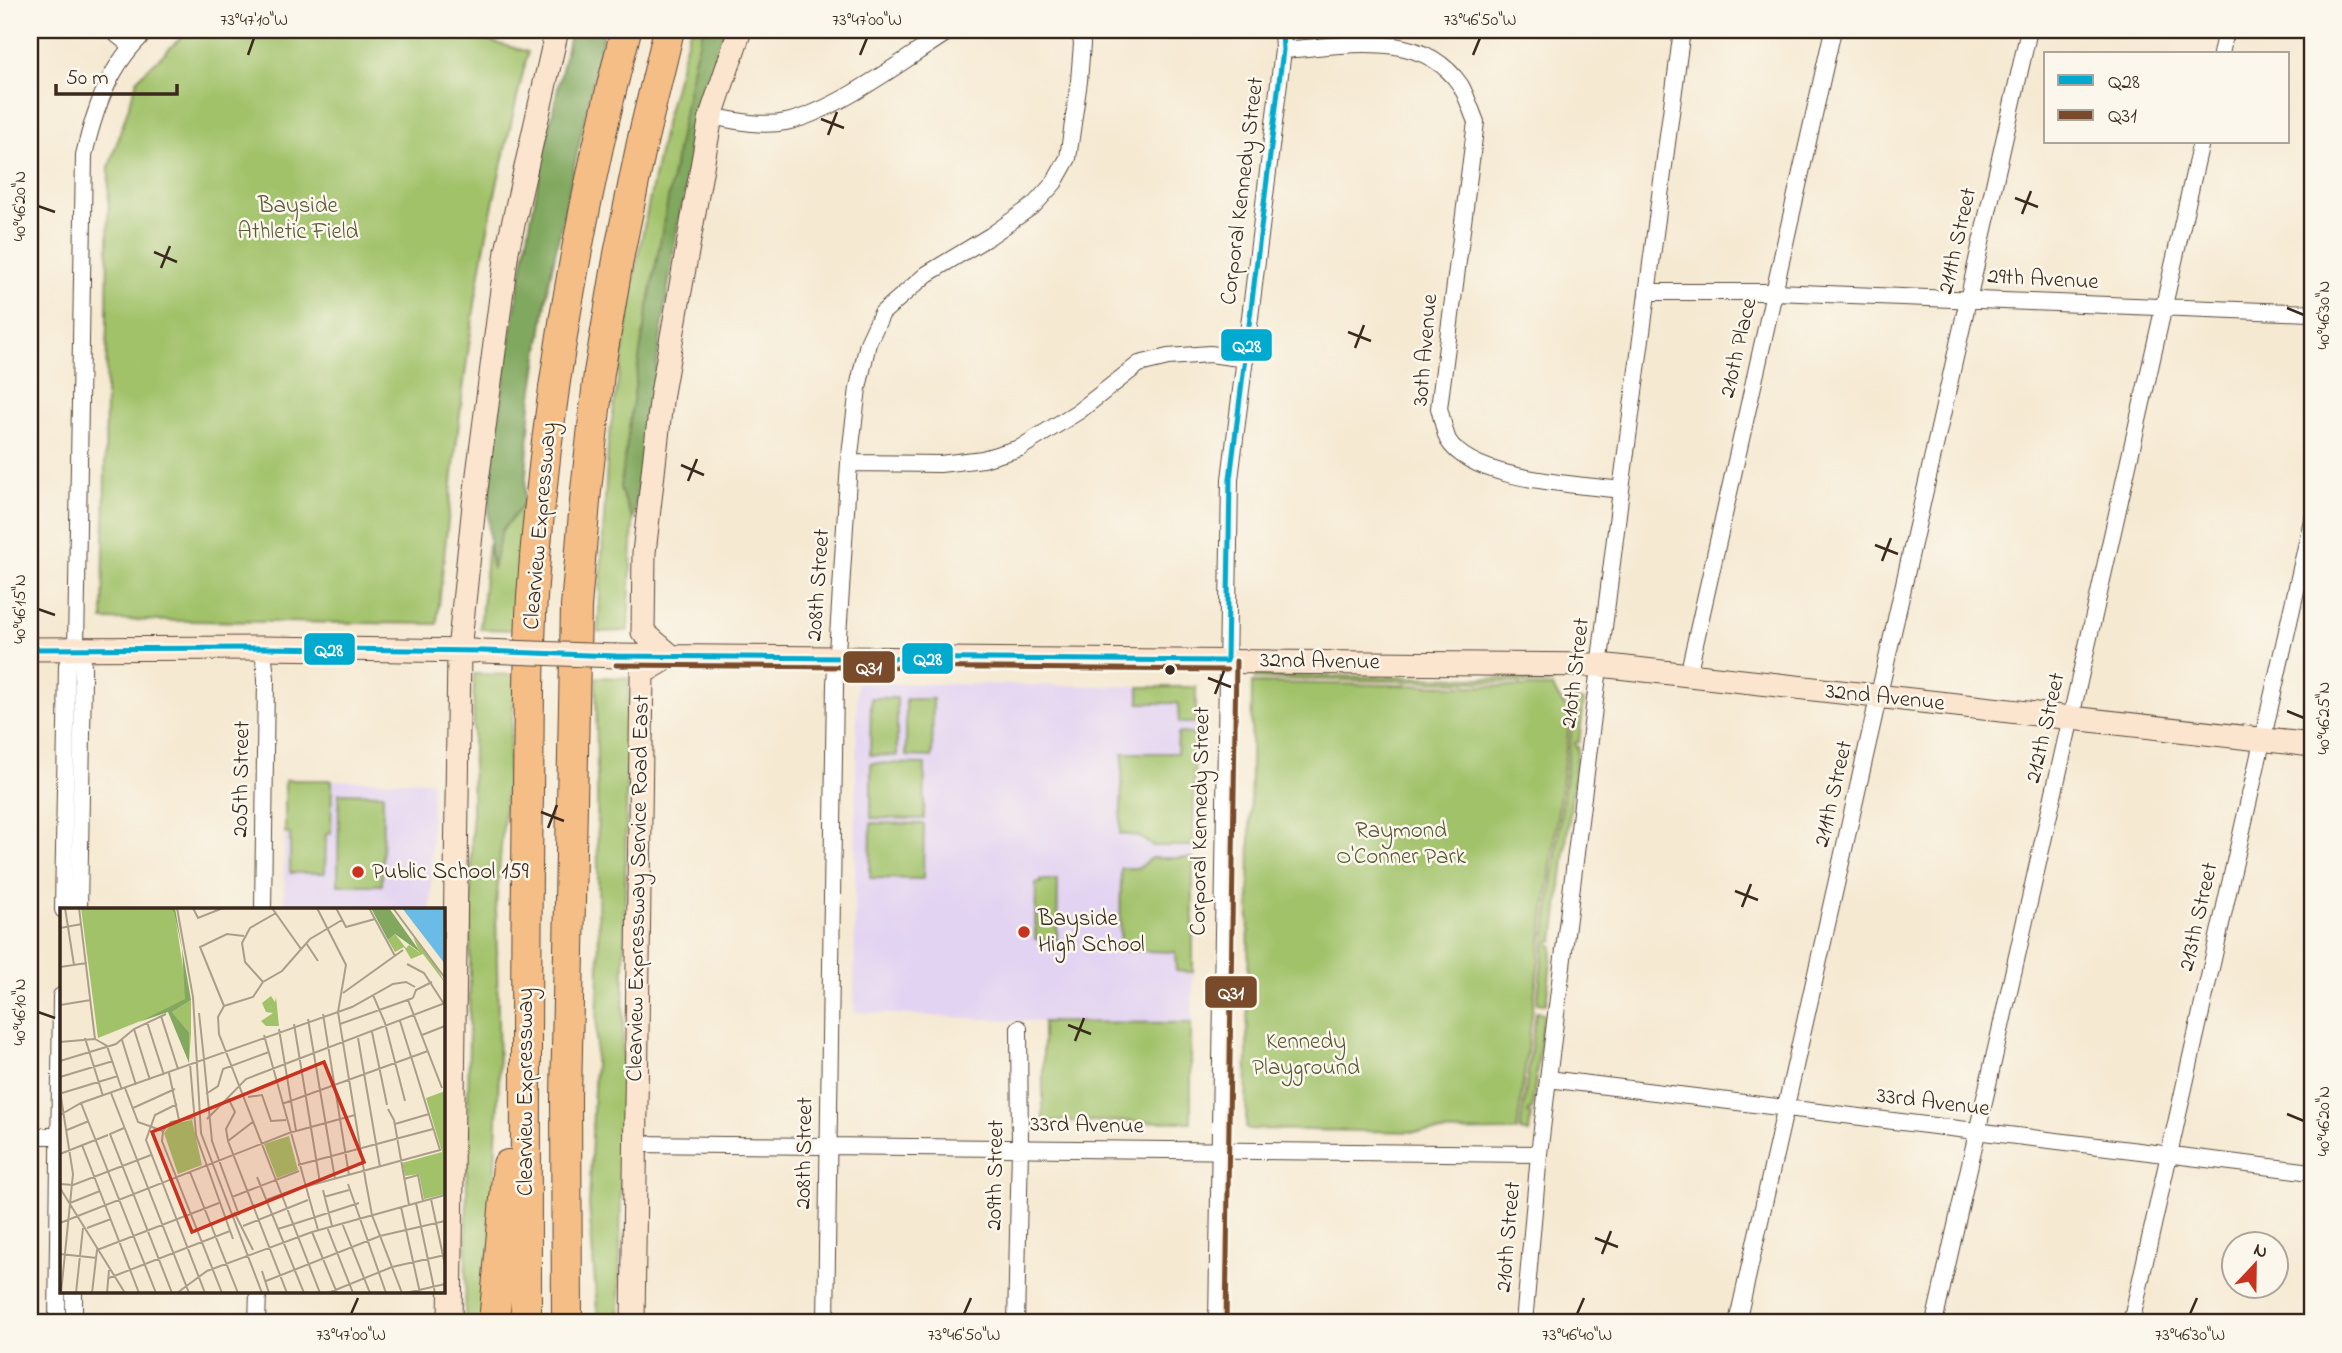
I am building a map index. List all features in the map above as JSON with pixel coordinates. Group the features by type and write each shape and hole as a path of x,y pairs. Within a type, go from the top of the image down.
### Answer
{"highway":[{"name":"Clearview Expressway","path":"526,1323 525,941 532,600 542,482 576,247 599,135 626,30"},
{"name":"Clearview Expressway","path":"567,1323 566,1098 576,607 599,373 619,254 669,30"},
{"path":"494,1323 525,941"},
{"path":"566,1098 584,1323"}],"street":[{"path":"111,30 131,46"},
{"path":"79,908 83,665 76,649 84,155 103,89 131,46 148,30"},
{"path":"671,656 643,632 644,553 662,393 711,117 740,30"},
{"path":"711,117 745,123 786,122 835,103 951,30"},
{"name":"208th Street","path":"826,1323 835,684 849,463 858,388 868,343 882,313 927,274 990,236 1034,205 1054,183 1068,158 1079,81 1082,44 1080,30"},
{"name":"Corporal Kennedy Street","path":"1217,1323 1230,479 1283,50 1282,30"},
{"name":"210th Street","path":"1524,1323 1548,1079 1621,490 1682,30"},
{"name":"210th Place","path":"1688,676 1833,30"},
{"name":"211th Street","path":"1737,1323 2029,30"},
{"path":"2221,52 2226,30"},
{"path":"450,1323 447,1142 470,651 474,505 507,251 550,31"},
{"name":"30th Avenue","path":"1283,50 1379,43 1417,50 1446,68 1461,88 1476,122 1439,408 1449,440 1469,459 1496,471 1621,490"},
{"name":"212th Street","path":"1934,1323 2201,144"},
{"name":"29th Avenue","path":"1647,292 1775,292 2312,313"},
{"path":"849,463 940,464 984,459 1020,448 1079,411 1139,364 1168,357 1210,354 1246,359"},
{"name":"213th Street","path":"2131,1323 2312,520"},
{"name":"32nd Avenue","path":"30,649 263,648 615,656 1600,666 2312,745"},
{"name":"205th Street","path":"263,648 266,679 263,908"},
{"path":"63,908 67,665 76,649"},
{"name":"Clearview Expressway Service Road East","path":"633,1323 642,673 671,656"},
{"name":"209th Street","path":"1016,1323 1020,1148 1019,1028"},
{"name":"33rd Avenue","path":"1548,1079 2312,1172"},
{"path":"30,1136 60,1136 57,1323"},
{"name":"33rd Avenue","path":"635,1144 1539,1154"},
{"path":"74,1294 74,1323"},
{"path":"257,1323 258,1294"}],"shaded area":[{"name":"Bayside High School","path":"857,683 1196,687 1191,1122 1043,1121 1043,1022 854,1012"},
{"name":"Public School 159","path":"285,780 432,781 431,908 284,908"}],"green space":[{"name":"Bayside Athletic Field","path":"189,30 451,30 528,52 483,255 457,439 437,624 103,620 109,167 138,78"},
{"path":"571,30 604,30 549,282 531,403 524,504 502,530 493,569 489,504 496,438 524,257"},
{"path":"690,30 724,30 678,222 655,362 633,521 628,631 598,632 608,444 638,256 666,119"},
{"path":"703,30 724,30 678,223 633,521 620,489 642,339 694,60"},
{"path":"524,504 516,630 480,629 488,544 492,567 502,529"},
{"path":"474,674 516,675 496,906 499,1076 492,1230 484,1323 465,1323"},
{"path":"1255,675 1553,679 1553,683 1255,679"},
{"path":"596,677 628,678 619,1323 598,1323 589,1205 599,973"},
{"name":"Raymond O'Conner Park","path":"1252,683 1552,687 1565,707 1571,710 1517,1131 1246,1129"},
{"path":"1139,687 1196,687 1196,723 1179,723 1178,703 1139,703"},
{"path":"871,698 897,698 897,756 870,755"},
{"path":"906,699 933,699 932,757 906,756"},
{"path":"1575,700 1584,701 1579,742 1575,743 1578,747 1554,941 1550,941 1553,946 1546,1004 1537,1003"},
{"path":"1178,733 1195,734 1193,846 1152,846 1138,836 1120,834 1123,753 1177,753"},
{"path":"871,763 925,764 924,819 871,818"},
{"path":"285,780 332,780 331,834 326,834 325,873 290,873 290,834 285,833"},
{"path":"339,793 383,794 382,885 338,885"},
{"path":"871,823 924,824 923,879 870,878"},
{"path":"1151,858 1193,858 1193,972 1176,971 1175,952 1120,950 1121,868 1139,868"},
{"path":"1041,880 1058,880 1057,940 1035,939 1036,883 1041,883"},
{"path":"1536,1012 1544,1013 1532,1110 1528,1113 1531,1114 1529,1133 1520,1131"},
{"path":"1043,1022 1191,1023 1191,1122 1043,1121"}],"transit line":[{"name":"Q28","path":"1227,661 1230,479 1283,50 1282,30"},
{"name":"Q28","path":"30,649 263,648 616,656 1227,661"},
{"name":"Q31","path":"1226,1323 1236,661"},
{"name":"Q31","path":"616,665 1227,670"}],"place":[{"name":"Public School 159","path":"358,872"},
{"name":"Bayside High School","path":"1024,932"}],"park label":[{"name":"Kennedy Playground","path":"1306,1055"}]}
